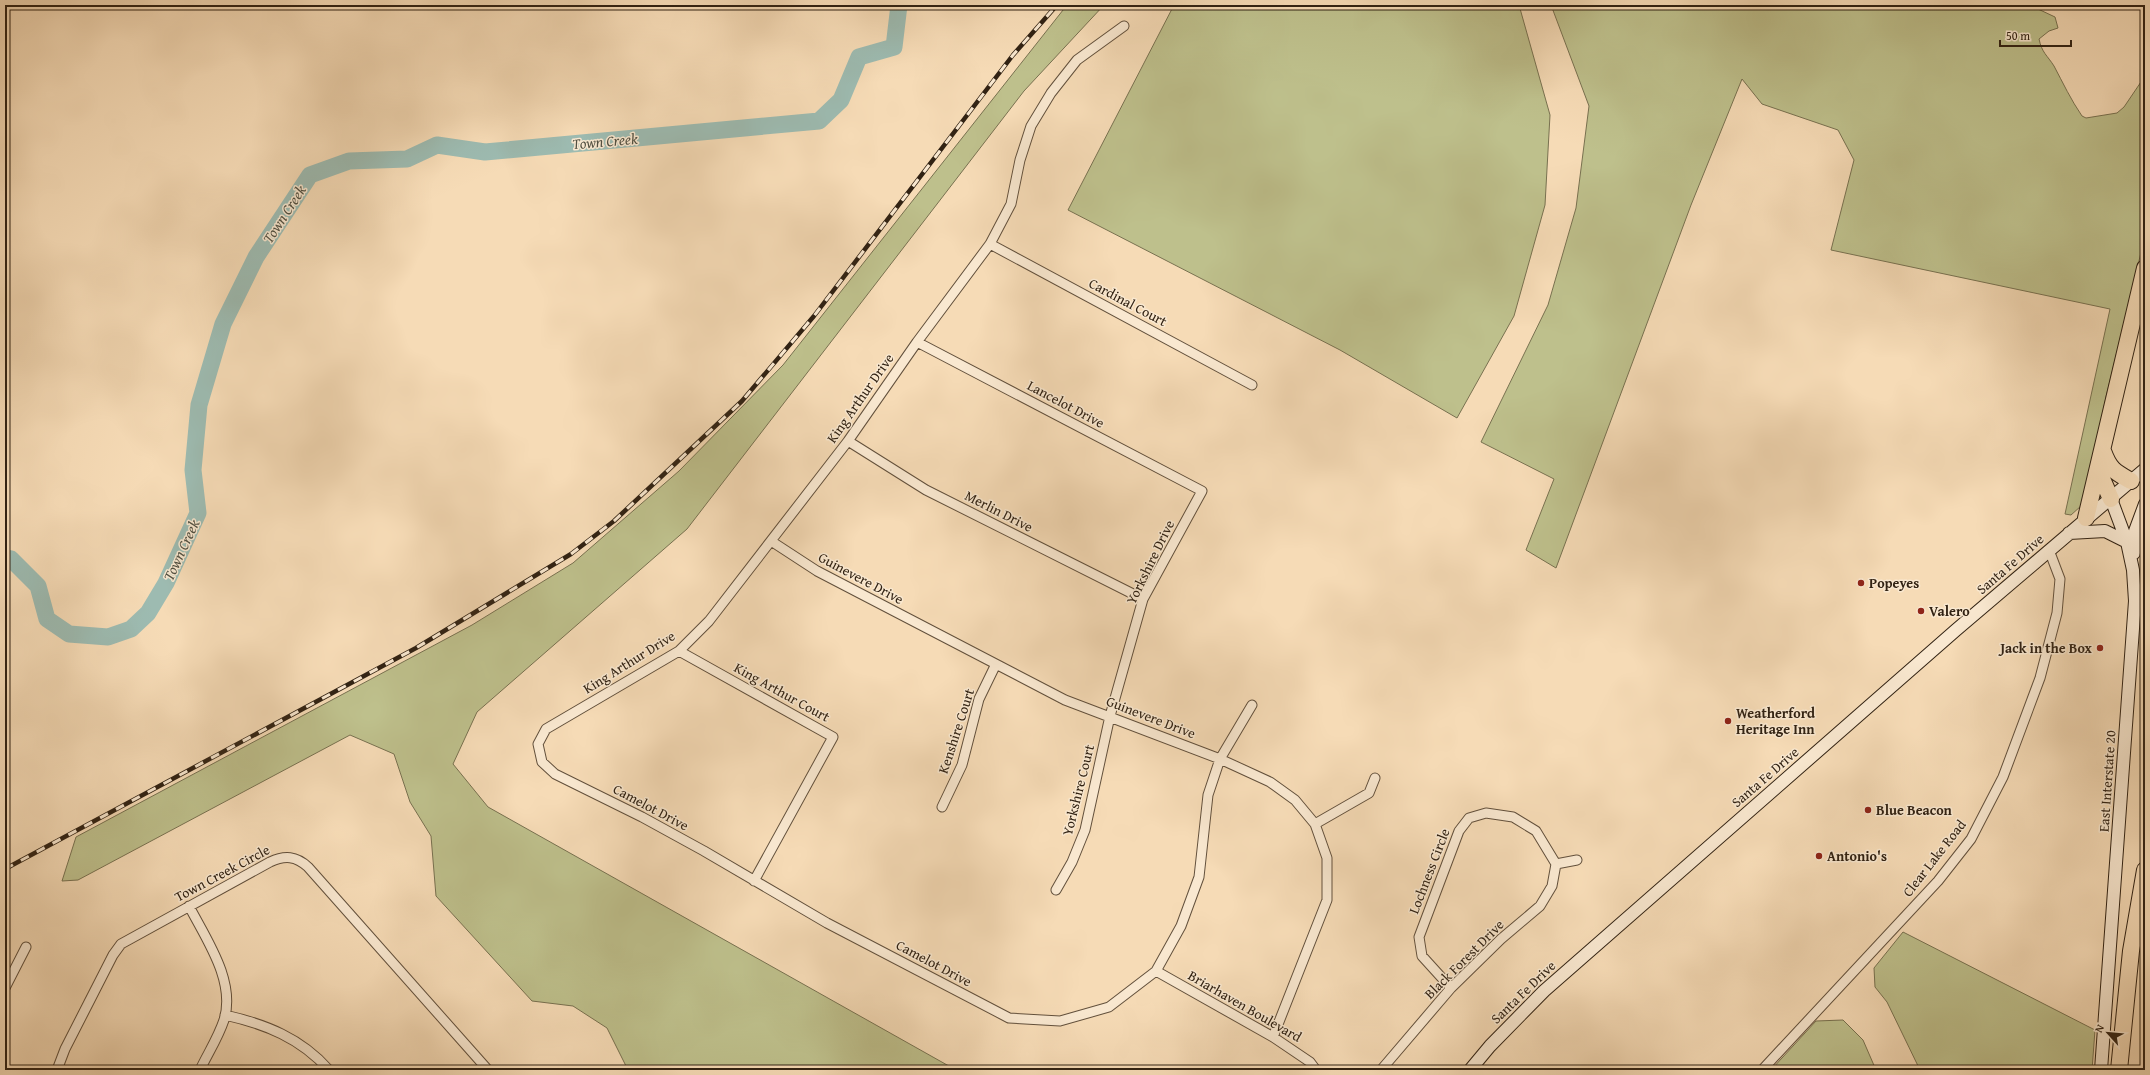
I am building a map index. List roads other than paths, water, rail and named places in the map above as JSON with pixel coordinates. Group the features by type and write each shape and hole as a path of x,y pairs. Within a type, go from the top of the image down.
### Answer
{"highway":[{"path":"2086,518 2099,472 2145,268"},
{"path":"2103,451 2108,465 2115,472 2131,481"},
{"path":"2099,472 2110,499"},
{"path":"2119,1070 2131,951 2145,870"}],"main road":[{"name":"Santa Fe Drive","path":"1470,1070 1490,1046 1544,991 2049,550 2145,469"},
{"name":"East Interstate 20","path":"2101,1070 2135,601 2134,570 2128,542 2110,499"},
{"path":"2134,570 2135,531 2145,504"},
{"path":"2069,533 2105,531 2128,542"}],"street":[{"name":"King Arthur Drive","path":"546,729 679,651 709,621 848,441 917,342 990,244 1011,204 1020,160 1035,119 1051,93 1078,60 1124,26"},
{"name":"Cardinal Court","path":"990,244 1252,385"},
{"name":"Lancelot Drive","path":"917,342 1202,491"},
{"name":"Merlin Drive","path":"848,441 926,490 1143,599"},
{"name":"Yorkshire Drive","path":"1110,716 1143,599 1202,491"},
{"name":"Guinevere Drive","path":"771,541 818,572 1065,700 1220,759 1270,782 1295,800 1315,824 1327,858 1327,900 1273,1037"},
{"name":"Clear Lake Road","path":"1762,1070 1938,881 1971,839 2003,777 2040,678 2056,613 2060,579 2049,550"},
{"name":"King Arthur Court","path":"679,651 833,737 754,881"},
{"name":"Kenshire Court","path":"942,807 962,765 980,699 996,664"},
{"name":"Camelot Drive","path":"546,729 538,744 542,762 555,774 649,821 827,923 1009,1018 1060,1020 1109,1007 1156,971 1181,926 1199,877 1208,795 1220,759 1252,705"},
{"name":"Yorkshire Court","path":"1056,890 1072,862 1085,830 1110,716"},
{"path":"1315,824 1369,793 1375,778"},
{"name":"Lochness Circle","path":"1451,988 1422,956 1419,937 1459,831 1469,818 1486,813 1513,817 1536,831 1556,864"},
{"name":"Town Creek Circle","path":"57,1070 65,1049 117,948 128,939 277,858 287,856 296,858 308,867 488,1070"},
{"path":"1556,864 1577,860"},
{"name":"Black Forest Drive","path":"1381,1070 1451,988 1501,938 1540,906 1552,886 1556,864"},
{"path":"189,906 220,968 225,990 225,1015 220,1030 200,1070"},
{"path":"5,988 26,947"},
{"name":"Briarhaven Boulevard","path":"1156,971 1273,1037 1310,1062 1316,1070"},
{"path":"225,1015 260,1024 286,1036 310,1051 329,1070"}],"waterway":[{"name":"Town Creek","path":"5,558 11,559 38,586 47,619 69,634 108,637 131,629 148,613 166,583 198,513 193,470 199,405 223,324 256,257 310,175 349,161 407,159 437,145 485,152 819,121 841,100 859,57 894,47 899,5"}],"railway":[{"path":"5,869 416,648 571,554 614,521 742,401 814,316 1013,55 1057,5"}],"place":[{"name":"Popeyes","path":"1861,583"},
{"name":"Valero","path":"1921,611"},
{"name":"Jack in the Box","path":"2100,648"},
{"name":"Weatherford Heritage Inn","path":"1728,721"},
{"name":"Blue Beacon","path":"1868,810"},
{"name":"Antonio's","path":"1819,856"}]}
